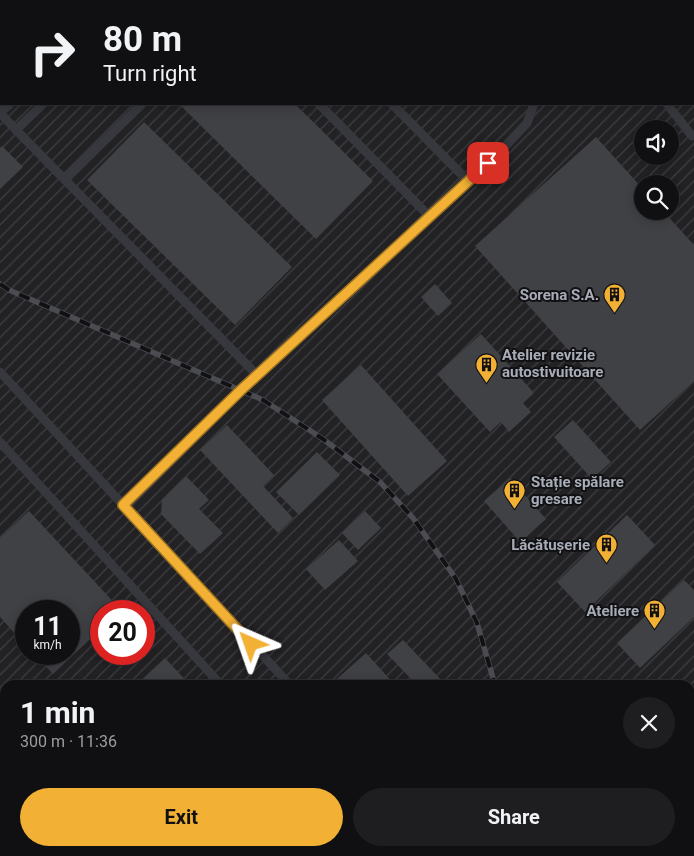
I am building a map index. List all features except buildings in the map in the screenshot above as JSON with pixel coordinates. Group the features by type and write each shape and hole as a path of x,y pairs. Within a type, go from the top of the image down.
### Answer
{"lane":[{"path":"16,130 42,105"},
{"path":"64,179 141,105"},
{"path":"320,105 429,216"},
{"path":"393,105 468,181"},
{"path":"123,505 258,375 498,154 527,122 534,105"},
{"path":"668,105 692,136"},
{"path":"0,113 258,375"},
{"path":"0,372 285,680"},
{"path":"0,442 216,680"}],"shaded area":[{"path":"0,105 694,105 694,680 0,680"}],"railway":[{"path":"0,284 9,290 263,400 323,439 380,482 413,518 456,579 477,623 494,680"}],"place":[{"name":"Sorena S.A.","path":"615,314"},
{"name":"Atelier revizie autostivuitoare","path":"486,383"},
{"name":"Stație spălare gresare","path":"515,510"},
{"name":"Lăcătușerie","path":"606,564"},
{"name":"Ateliere","path":"655,630"}],"route":[{"path":"251,644 123,505 241,390 339,302 488,163"}]}
